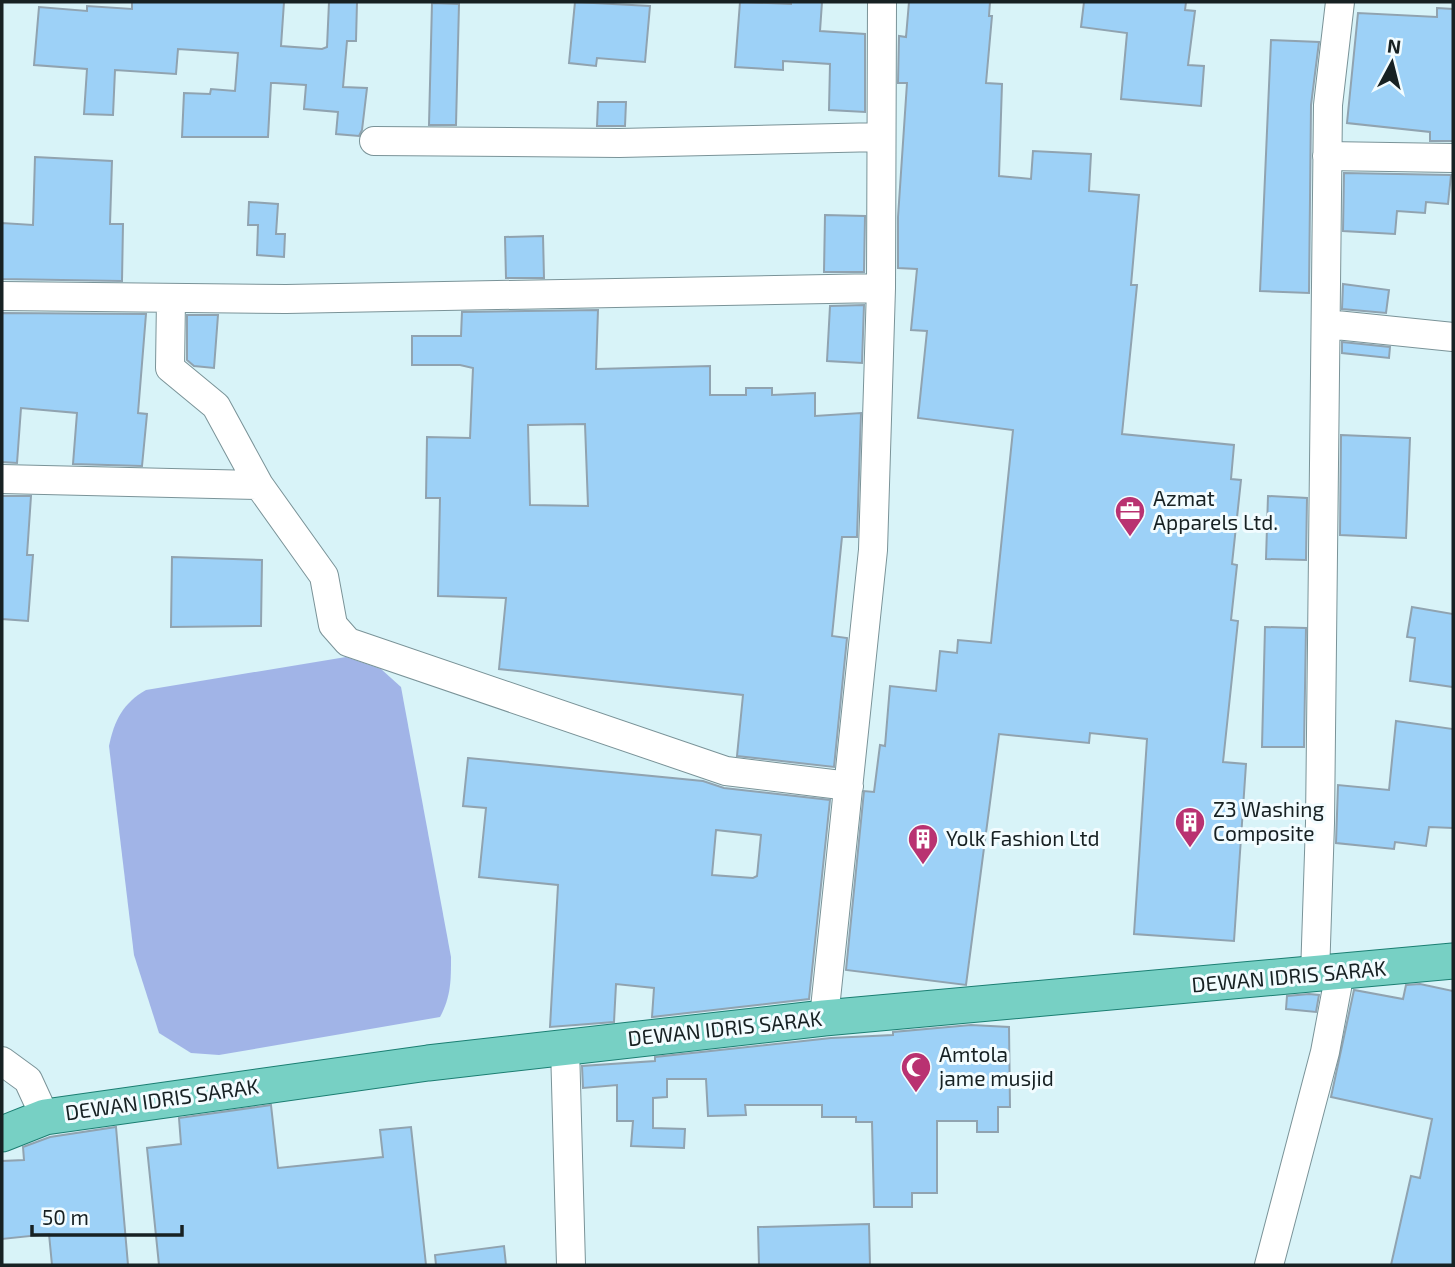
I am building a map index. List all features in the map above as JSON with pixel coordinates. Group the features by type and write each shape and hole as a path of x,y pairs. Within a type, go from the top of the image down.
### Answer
{"main road":[{"name":"DEWAN IDRIS SARAK","path":"2,1134 45,1117 565,1047 824,1018 1453,961"}],"street":[{"path":"824,1018 873,550 881,288 882,2"},
{"path":"1269,1265 1325,1052 1327,973 1320,823 1327,156 1328,105 1340,2"},
{"path":"374,141 618,143 881,137"},
{"path":"1327,156 1453,158"},
{"path":"2,296 171,298 881,288"},
{"path":"171,298 170,368 216,406 259,485 324,576 333,625 348,642 726,771 849,786"},
{"path":"1326,324 1453,337"},
{"path":"2,479 259,485"},
{"path":"565,1047 570,1265"},
{"path":"2,1061 28,1080 45,1117"}],"water":[{"path":"346,657 381,669 401,687 451,957 450,988 444,1009 440,1017 219,1055 191,1053 159,1033 134,955 109,746 114,729 126,707 146,690"}],"building":[{"path":"132,2 284,2 281,46 322,49 327,47 329,2 357,2 356,41 347,41 343,87 367,88 359,136 336,134 338,112 304,109 306,85 271,83 268,137 182,137 184,93 210,94 211,89 235,91 238,53 178,49 176,74 115,70 113,115 84,114 87,69 34,65 39,7 87,11 87,6 132,9"},
{"path":"575,2 650,6 645,62 597,58 596,66 569,63"},
{"path":"740,2 822,2 820,31 865,34 865,112 829,110 830,64 783,61 783,70 735,67"},
{"path":"909,2 990,2 989,16 992,16 986,83 1002,84 999,176 1031,179 1033,151 1091,154 1089,191 1139,195 1131,285 1137,285 1122,434 1234,445 1231,479 1241,480 1232,564 1237,565 1231,620 1238,621 1223,762 1246,764 1234,941 1134,934 1147,739 1090,733 1089,743 999,734 966,985 846,970 864,791 874,792 880,745 885,746 890,686 936,691 940,651 957,653 958,640 991,643 1013,430 918,418 927,331 911,330 917,269 898,268 898,217 907,83 898,83 899,36 906,37"},
{"path":"1084,2 1186,2 1185,10 1195,11 1188,65 1204,66 1201,106 1121,99 1127,33 1081,27"},
{"path":"432,3 459,4 456,125 429,125"},
{"path":"1437,8 1453,9 1453,141 1430,141 1430,132 1347,123 1358,13 1437,17"},
{"path":"1271,40 1319,42 1311,105 1309,293 1260,291"},
{"path":"598,102 626,102 625,126 597,126"},
{"path":"35,157 112,161 110,224 123,224 122,281 2,279 2,223 33,225"},
{"path":"1344,173 1451,175 1448,204 1426,202 1425,213 1397,211 1395,234 1343,231"},
{"path":"249,202 278,204 276,234 285,234 284,257 257,255 258,225 248,225"},
{"path":"825,215 865,216 864,272 824,272"},
{"path":"543,236 544,278 506,278 505,237"},
{"path":"1343,284 1389,290 1386,313 1342,309"},
{"path":"864,305 862,363 827,361 830,306"},
{"path":"598,310 596,369 710,366 710,395 746,395 746,388 772,388 772,395 815,393 815,416 861,413 857,537 842,537 832,636 847,638 834,767 737,756 743,695 499,669 506,598 438,596 440,498 426,498 427,437 470,438 473,368 460,365 412,365 412,336 461,336 462,312","holes":["585,424 588,506 530,505 528,425"]},
{"path":"2,313 146,314 138,413 147,414 142,466 73,464 77,413 21,408 17,463 2,462"},
{"path":"187,315 218,315 214,368 194,366 187,360"},
{"path":"1342,342 1390,347 1389,358 1342,353"},
{"path":"1341,435 1410,438 1406,538 1340,535"},
{"path":"2,496 31,496 27,555 33,555 28,621 2,619"},
{"path":"1268,496 1307,498 1306,560 1266,559"},
{"path":"172,557 262,560 261,626 171,627"},
{"path":"1412,607 1453,614 1453,687 1410,681 1415,638 1407,637"},
{"path":"1265,627 1306,628 1304,747 1262,747"},
{"path":"1396,721 1453,729 1453,828 1429,827 1426,846 1395,842 1394,849 1336,843 1338,785 1389,790"},
{"path":"468,758 703,781 724,788 830,800 809,999 652,1017 654,988 616,984 614,1022 550,1027 558,885 479,877 486,808 463,806","holes":["716,830 761,835 757,876 712,875"]},
{"path":"1420,984 1453,991 1453,1265 1391,1265 1411,1176 1420,1178 1432,1119 1331,1097 1354,990 1403,999 1406,985"},
{"path":"1319,995 1316,1012 1286,1009 1287,996"},
{"path":"971,1025 1009,1027 1010,1107 998,1107 998,1132 977,1132 977,1121 937,1121 937,1193 912,1193 912,1207 874,1207 872,1122 856,1122 856,1117 822,1117 822,1105 745,1105 746,1115 708,1116 706,1079 667,1079 667,1097 653,1098 653,1128 685,1129 684,1148 631,1146 633,1121 617,1121 617,1085 583,1088 582,1066 655,1061 655,1057"},
{"path":"271,1105 278,1168 383,1157 380,1130 411,1127 426,1265 159,1265 147,1148 181,1144 179,1118"},
{"path":"116,1127 128,1265 52,1265 49,1234 2,1239 2,1161 24,1160 23,1147 50,1137"},
{"path":"869,1224 870,1265 759,1265 758,1227"},
{"path":"504,1246 506,1265 436,1265 435,1255"}],"place":[{"name":"Azmat Apparels Ltd.","path":"1130,538"},
{"name":"Z3 Washing Composite","path":"1190,849"},
{"name":"Yolk Fashion Ltd","path":"923,866"},
{"name":"Amtola jame musjid","path":"916,1094"}]}
